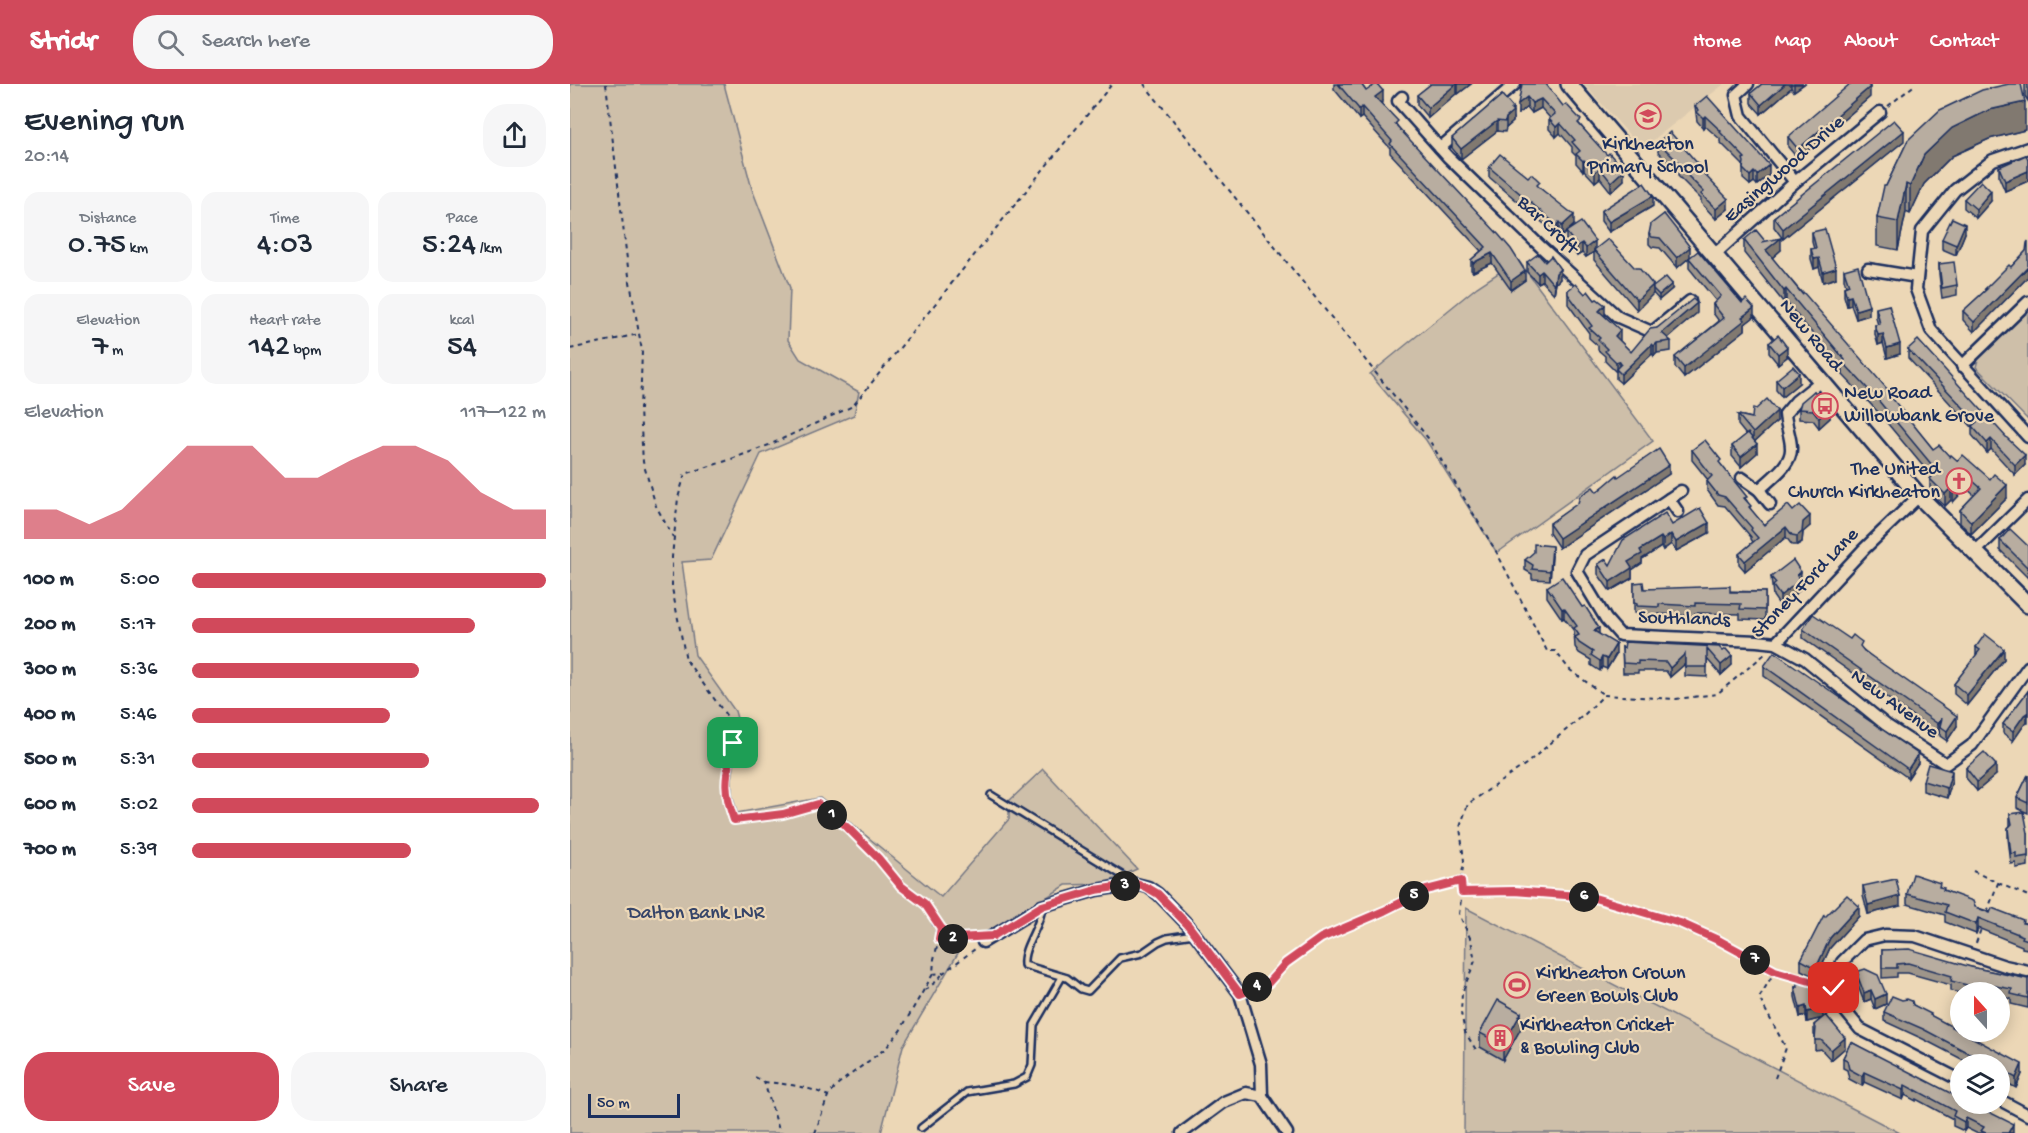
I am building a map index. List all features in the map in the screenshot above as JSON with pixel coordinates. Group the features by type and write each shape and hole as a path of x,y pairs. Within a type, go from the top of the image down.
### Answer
{"street":[{"path":"1440,148 1515,84"},
{"name":"New Road","path":"1569,84 1919,496 2028,605"},
{"path":"1748,84 1736,95 1742,116 1795,182"},
{"name":"Bar Croft","path":"1402,97 1398,101 1440,148 1541,247 1618,317 1652,332 1690,300"},
{"name":"Easingwood Drive","path":"1714,255 1795,182 1880,112"},
{"path":"2028,148 1993,160 1954,190 1922,231 1916,289 1931,330 2028,437"},
{"path":"1868,269 1917,277"},
{"path":"1962,366 2028,302"},
{"path":"1759,490 1788,462 1792,450 1785,414 1796,401 1821,381"},
{"path":"1742,478 1759,490 1770,504"},
{"name":"Southlands","path":"1681,491 1585,555 1577,571 1606,619 1620,635 1757,640 1776,644"},
{"name":"Stoney Ford Lane","path":"1776,644 1864,549 1919,496"},
{"path":"1669,499 1678,512"},
{"path":"1974,553 2028,500"},
{"name":"New Avenue","path":"1776,644 1805,659 1886,725 1946,764 1972,745 2028,667"},
{"path":"988,939 1042,906 1096,890 1136,884 1158,894 1195,933 1240,994 1261,1064 1262,1096 1287,1133"},
{"path":"1950,1075 1860,1029 1842,1007 1834,988 1842,962 1864,940 1886,935 1915,936 2005,966 2028,971"},
{"path":"1182,1133 1224,1102 1246,1093 1262,1096"},
{"path":"2010,1106 2028,1115"}],"lane":[{"path":"991,795 1136,884"},
{"path":"1042,906 1040,918 1023,962 1026,967 1062,977 1088,991 1120,958 1142,952 1167,938 1195,933"},
{"path":"921,1128 968,1092 1014,1084 1026,1077 1032,1065 1034,1025 1062,977"}],"path":[{"path":"606,84 629,276 642,351 640,410 643,462 656,506 674,539"},
{"path":"815,1133 828,1096 838,1084 886,1048 900,1031 933,974 941,928 925,904 901,886 878,858 848,828 818,804 783,814 734,820 729,806 725,780 733,743 731,722 687,660 672,588 678,498 686,474 726,462 769,445 853,406 1112,84"},
{"path":"1144,84 1428,438 1497,553 1547,651 1555,651 1570,670 1604,695 1526,764 1468,804 1460,827 1464,861 1459,914 1470,940 1475,961 1462,993 1461,1013 1465,1032 1478,1053"},
{"path":"1880,112 1916,84"},
{"path":"570,349 639,334"},
{"name":"Stoney Ford Lane","path":"1604,695 1676,699 1717,694 1776,644"},
{"path":"1973,872 2028,896"},
{"path":"1240,994 1268,983 1286,963 1321,938 1426,890 1461,881"},
{"path":"1986,913 1998,883"},
{"path":"1462,892 1514,891 1591,897 1680,923 1720,941 1775,971 1834,988"},
{"path":"932,922 939,939"},
{"path":"1972,954 1983,924"},
{"path":"939,939 988,939"},
{"path":"924,991 943,973 988,939"},
{"path":"1775,971 1759,998 1786,1048 1775,1078"},
{"path":"933,974 943,973"},
{"path":"754,1077 764,1082 814,1089 828,1096"},
{"path":"764,1082 780,1133"}],"shaded area":[{"name":"Kirkheaton Primary School","path":"1584,84 1724,84 1642,149"}],"green space":[{"name":"Dalton Bank LNR","path":"570,84 724,84 752,189 790,288 788,340 800,359 859,392 854,415 761,454 711,560 682,562 695,655 735,711 740,729 732,779 732,793 737,813 820,798 941,897 1009,819 1009,801 1043,769 1137,869 1103,884 1066,885 986,936 967,938 903,1046 881,1133 570,1133"},
{"path":"1518,260 1653,441 1497,553 1426,440 1370,374 1477,287"},
{"path":"2028,310 2028,420 1976,367 1979,356"},
{"path":"1466,908 1900,1133 1464,1133"}],"building":[{"path":"1338,84 1361,84 1366,91 1377,84 1383,91 1375,97 1398,121 1395,124 1499,235 1525,271 1511,281 1492,253 1473,263 1471,260 1486,247 1390,144 1392,141 1362,107 1359,109"},
{"path":"1431,84 1456,84 1428,108 1417,95"},
{"path":"1522,84 1546,84 1563,106 1566,104 1581,120 1578,123 1607,155 1609,153 1624,170 1611,182 1600,168 1595,172 1576,154 1580,151 1572,142 1575,140 1560,123 1556,127 1549,119 1555,114 1541,99 1532,103 1527,97 1518,104"},
{"path":"1762,84 1785,84 1761,105 1751,93"},
{"path":"1850,84 1867,84 1870,87 1798,149 1788,137"},
{"path":"2009,84 2021,84 2025,102 1989,110 1952,128 1924,155 1910,186 1906,184 1898,222 1877,218 1884,186 1908,140 1940,110 1982,90"},
{"path":"1502,95 1513,108 1511,110 1513,112 1505,122 1497,121 1461,149 1452,138"},
{"path":"1707,96 1769,165 1757,175 1754,172 1750,176 1743,169 1745,158 1721,131 1705,116 1703,118 1697,112 1699,110 1695,106"},
{"path":"1894,120 1904,131 1783,229 1774,217"},
{"path":"1670,132 1705,172 1703,173 1728,199 1716,209 1701,194 1704,192 1678,166 1681,165 1658,142"},
{"path":"1500,154 1528,177 1531,174 1536,178 1540,182 1537,185 1541,189 1574,215 1562,226 1559,222 1557,225 1489,167"},
{"path":"2026,155 2028,171 2005,181 1999,167"},
{"path":"1981,181 1991,191 1976,209 1964,199"},
{"path":"1644,183 1653,196 1609,222 1601,211"},
{"path":"1664,214 1690,247 1677,258 1660,238 1649,234 1651,224"},
{"path":"1952,218 1965,224 1956,245 1942,239"},
{"path":"1581,222 1595,241 1586,248 1582,243 1577,246 1566,232"},
{"path":"1825,229 1836,268 1823,272 1819,258 1814,259 1811,249 1816,248 1812,232"},
{"path":"1756,230 1765,241 1762,242 1781,238 1766,250 1888,390 1887,392 1933,449 1939,445 1950,457 1951,455 1958,461 1963,455 1990,479 1994,474 2007,485 1971,522 1960,510 1981,488 1966,475 1953,490 1951,488 1945,494 1930,479 1937,471 1843,362 1845,360 1786,289 1784,291 1744,240"},
{"path":"1608,239 1635,268 1639,268 1653,285 1637,300 1594,250"},
{"path":"2028,241 2028,267 1974,322 1963,311 2026,251"},
{"path":"1698,251 1742,303 1746,299 1754,308 1742,317 1745,320 1684,368 1675,357 1724,318 1713,304 1721,296 1689,258"},
{"path":"1538,254 1545,262 1551,256 1560,269 1556,273 1554,285 1542,271 1538,274 1527,262"},
{"path":"1954,262 1957,285 1942,288 1939,264"},
{"path":"1858,266 1869,306 1856,310 1851,296 1847,297 1844,287 1849,285 1844,270"},
{"path":"1666,277 1672,284 1659,295 1653,287"},
{"path":"1576,284 1585,294 1588,291 1595,300 1605,305 1599,311 1620,330 1615,336 1631,352 1650,329 1657,328 1693,299 1697,303 1662,333 1671,341 1657,343 1654,346 1652,344 1621,374 1616,369 1621,364 1605,351 1607,349 1598,340 1600,338 1589,328 1592,326 1568,294 1568,290"},
{"path":"1889,305 1900,344 1887,348 1883,334 1878,335 1875,325 1880,324 1876,308"},
{"path":"1778,335 1787,347 1778,354 1769,343"},
{"path":"1918,340 2025,455 2015,465 1991,439 1987,443 1972,426 1977,422 1908,349"},
{"path":"1793,366 1799,373 1782,387 1776,380"},
{"path":"1814,391 1830,409 1819,418 1813,410 1799,409 1801,402"},
{"path":"1767,399 1777,411 1753,433 1738,415 1752,418 1753,408 1756,409"},
{"path":"1748,433 1757,444 1741,457 1732,446"},
{"path":"1705,440 1747,497 1744,498 1751,506 1749,507 1764,525 1788,505 1793,511 1800,505 1810,516 1803,522 1802,532 1797,536 1792,535 1786,527 1745,561 1739,554 1758,538 1725,497 1718,495 1707,481 1712,476 1692,450"},
{"path":"1659,449 1669,465 1559,538 1549,524 1578,503 1580,496 1593,487 1597,492 1617,475 1618,477"},
{"path":"1700,508 1709,523 1676,542 1671,534 1663,540 1661,537 1640,550 1642,554 1628,562 1632,568 1610,582 1598,564 1606,559 1610,565 1623,540 1665,513 1672,525"},
{"path":"2010,529 2028,546 2028,568 2000,540"},
{"path":"1534,544 1552,546 1550,571 1532,569 1533,565 1525,560 1534,552"},
{"path":"1793,560 1801,572 1797,575 1800,580 1780,596 1773,586 1776,583 1771,577"},
{"path":"1562,577 1599,628 1594,631 1616,644 1607,659 1602,657 1600,661 1591,655 1593,652 1579,643 1575,637 1579,635 1574,628 1577,626 1547,587"},
{"path":"1643,582 1644,589 1730,586 1730,592 1765,592 1765,610 1740,609 1741,604 1695,603 1695,606 1659,604 1659,607 1637,606 1634,603 1634,583"},
{"path":"1813,614 1850,639 1853,635 1862,642 1860,646 1864,651 1957,716 1947,731 1940,726 1942,718 1938,724 1803,629"},
{"path":"1985,634 2004,649 1967,695 1954,684 1980,650 1976,647"},
{"path":"1625,642 1719,647 1723,651 1726,649 1732,656 1721,665 1707,649 1707,667 1685,667 1685,654 1670,668 1666,662 1623,663 1622,647 1624,648"},
{"path":"1774,652 1918,754 1908,769 1764,666"},
{"path":"2028,691 2028,714 2024,715 2013,731 2003,724"},
{"path":"1984,752 1996,765 1977,782 1966,768"},
{"path":"1928,764 1952,771 1947,788 1923,781"},
{"path":"2028,775 2028,803 2017,798"},
{"path":"2024,812 2028,833 2028,856 2016,858 2016,853 2011,854 2008,828 2012,824 2010,814"},
{"path":"1913,874 1940,883 1939,887 1944,888 1943,890 1973,901 1975,907 1990,913 1992,908 2023,920 2022,923 2028,924 2028,940 1978,918 1976,924 1945,912 1947,905 1907,894"},
{"path":"1896,879 1900,896 1868,905 1863,886"},
{"path":"1847,895 1859,906 1830,938 1816,968 1801,960 1824,915 1825,917"},
{"path":"1909,949 1971,967 2028,979 2028,998 2011,994 2010,982 1955,982 1951,981 1952,976 1908,963 1897,964 1897,968 1882,968 1882,950"},
{"path":"1865,969 1878,975 1886,994 1875,999 1871,990 1864,993 1858,977 1859,971"},
{"path":"1816,980 1823,1008 1807,1012 1806,1006 1800,1008 1795,987 1798,987 1797,984"},
{"path":"1892,996 1902,1000 1907,999 1912,1001 1913,1005 1950,1026 1950,1042 1981,1042 2003,1054 1970,1054 1884,1012"},
{"path":"1498,1000 1521,1013 1503,1045 1480,1033"},
{"path":"1826,1015 1845,1038 1831,1050 1821,1040 1815,1040 1814,1025"},
{"path":"1851,1042 1950,1093 1950,1108 1905,1085 1903,1090 1864,1072 1862,1076 1849,1069 1847,1060 1843,1058"},
{"path":"2010,1058 2022,1064 2016,1078 2010,1075"},
{"path":"1954,1114 1993,1114 2013,1124 2008,1133 1986,1133 1981,1131 1984,1127 1966,1118 1964,1122 1953,1116"}],"place":[{"name":"Kirkheaton Primary School","path":"1648,116"},
{"name":"New Road Willowbank Grove","path":"1825,406"},
{"name":"The United Church Kirkheaton","path":"1959,481"},
{"name":"Kirkheaton Crown Green Bowls Club","path":"1517,985"},
{"name":"Kirkheaton Cricket & Bowling Club","path":"1500,1038"}],"route":[{"path":"733,743 725,780 726,793 734,820 783,814 818,804 848,828 878,858 901,886 925,904 941,928 939,939 993,936 1042,906 1096,890 1136,884 1158,894 1188,925 1240,994 1268,983 1286,963 1321,938 1426,890 1461,881 1462,892 1514,891 1591,897 1680,923 1720,941 1775,971 1834,988"}]}
